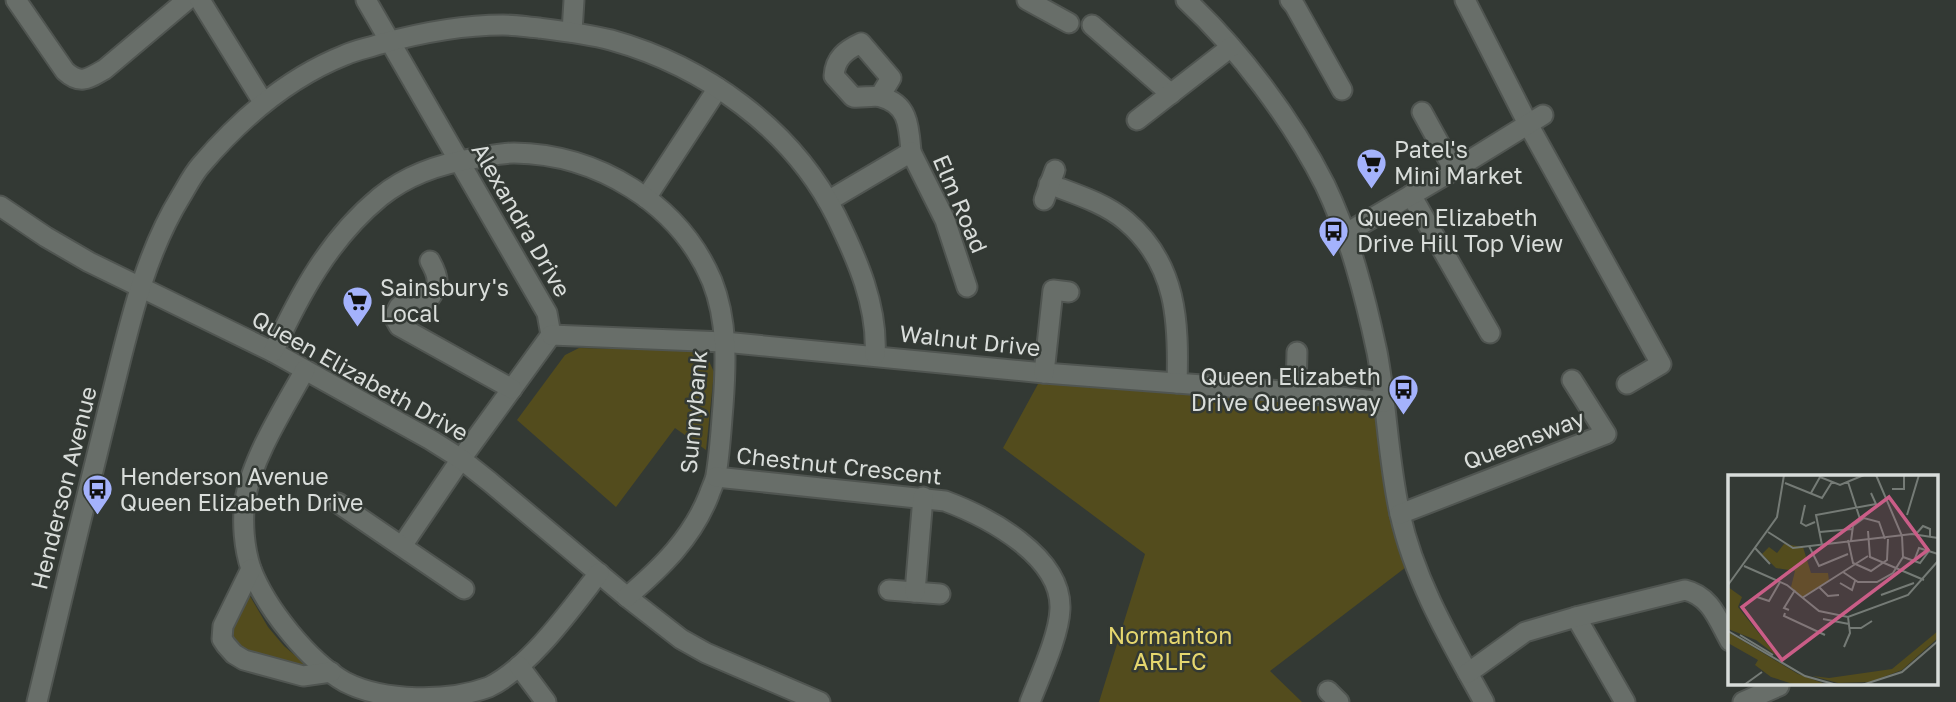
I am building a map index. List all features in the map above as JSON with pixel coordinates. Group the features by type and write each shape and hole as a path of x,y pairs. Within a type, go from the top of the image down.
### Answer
{"street":[{"path":"16,0 65,71 73,79 83,80 104,69 187,0"},
{"path":"200,0 263,102"},
{"name":"Alexandra Drive","path":"366,0 547,313 551,335 402,546"},
{"path":"572,32 574,0"},
{"path":"1027,0 1069,23"},
{"path":"1186,0 1231,47 1269,96 1325,186 1345,234 1367,311 1377,355 1400,514 1414,561 1432,605 1484,702"},
{"path":"1290,0 1342,90"},
{"path":"1465,0 1536,119 1661,364 1627,384"},
{"name":"Henderson Avenue","path":"37,702 76,535 140,287 173,209 198,169 263,102 302,75 346,54 424,33 457,27 505,24 572,32 610,40 690,71 718,88 764,123 789,149 828,201 862,277 872,310 876,335 875,355"},
{"path":"1092,25 1171,94"},
{"path":"1138,120 1231,47"},
{"path":"646,198 718,88"},
{"path":"880,96 901,107 908,122 911,152"},
{"path":"1422,112 1454,170"},
{"path":"1345,234 1536,119"},
{"name":"Elm Road","path":"828,201 911,152 945,220 967,287"},
{"name":"Sunnybank","path":"273,352 295,304 326,254 351,223 382,196 415,175 459,161 512,153 570,160 598,169 624,182 667,215 698,255 712,281 721,312 726,365 716,477 696,523 684,542 651,577 627,597"},
{"path":"1049,184 1106,208 1126,220 1153,252 1167,279 1174,305 1178,344 1177,383"},
{"path":"1411,195 1490,333"},
{"name":"Queen Elizabeth Drive","path":"3,215 89,262 273,352 431,440 461,459 681,639 706,653 820,702"},
{"path":"430,261 438,283 435,292 427,302 420,297 411,296 399,307 394,317 399,326 512,389"},
{"path":"1044,373 1053,290 1069,292"},
{"name":"Walnut Drive","path":"551,335 724,342 1384,402"},
{"path":"1296,392 1297,352"},
{"path":"305,370 263,449 251,479 245,501 246,549 251,569 284,626 305,649 344,682 389,699 435,701 460,697 490,687 519,666 543,642 600,573"},
{"name":"Queensway","path":"1400,514 1606,434 1572,380"},
{"name":"Chestnut Crescent","path":"716,477 946,500 995,525 1038,557 1051,573 1058,590 1060,609 1056,629 1031,702"},
{"path":"915,592 923,497"},
{"path":"338,503 464,589"},
{"path":"251,569 223,626 222,639 226,645 233,654 244,660 303,676 331,672"},
{"path":"889,590 940,594"},
{"path":"1468,673 1525,632 1685,590 1705,598 1728,638"},
{"path":"1576,617 1625,702"},
{"path":"519,666 546,702"},
{"path":"1752,693 1779,686"}],"green space":[{"path":"579,348 696,351 708,359 714,372 706,450 675,428 616,507 517,420 565,355"},
{"name":"Normanton ARLFC","path":"1044,373 1384,402 1414,561 1270,671 1302,702 1099,702 1145,554 1003,448"},
{"path":"247,591 268,627 284,646 311,669 256,660 231,640 231,624 235,625 243,608 241,600"}],"place":[{"name":"Patel's Mini Market","path":"1371,190"},
{"name":"Queen Elizabeth Drive Hill Top View","path":"1334,258"},
{"name":"Sainsbury's Local","path":"357,328"},
{"name":"Queen Elizabeth Drive Queensway","path":"1404,417"},
{"name":"Henderson Avenue Queen Elizabeth Drive","path":"97,517"}]}
